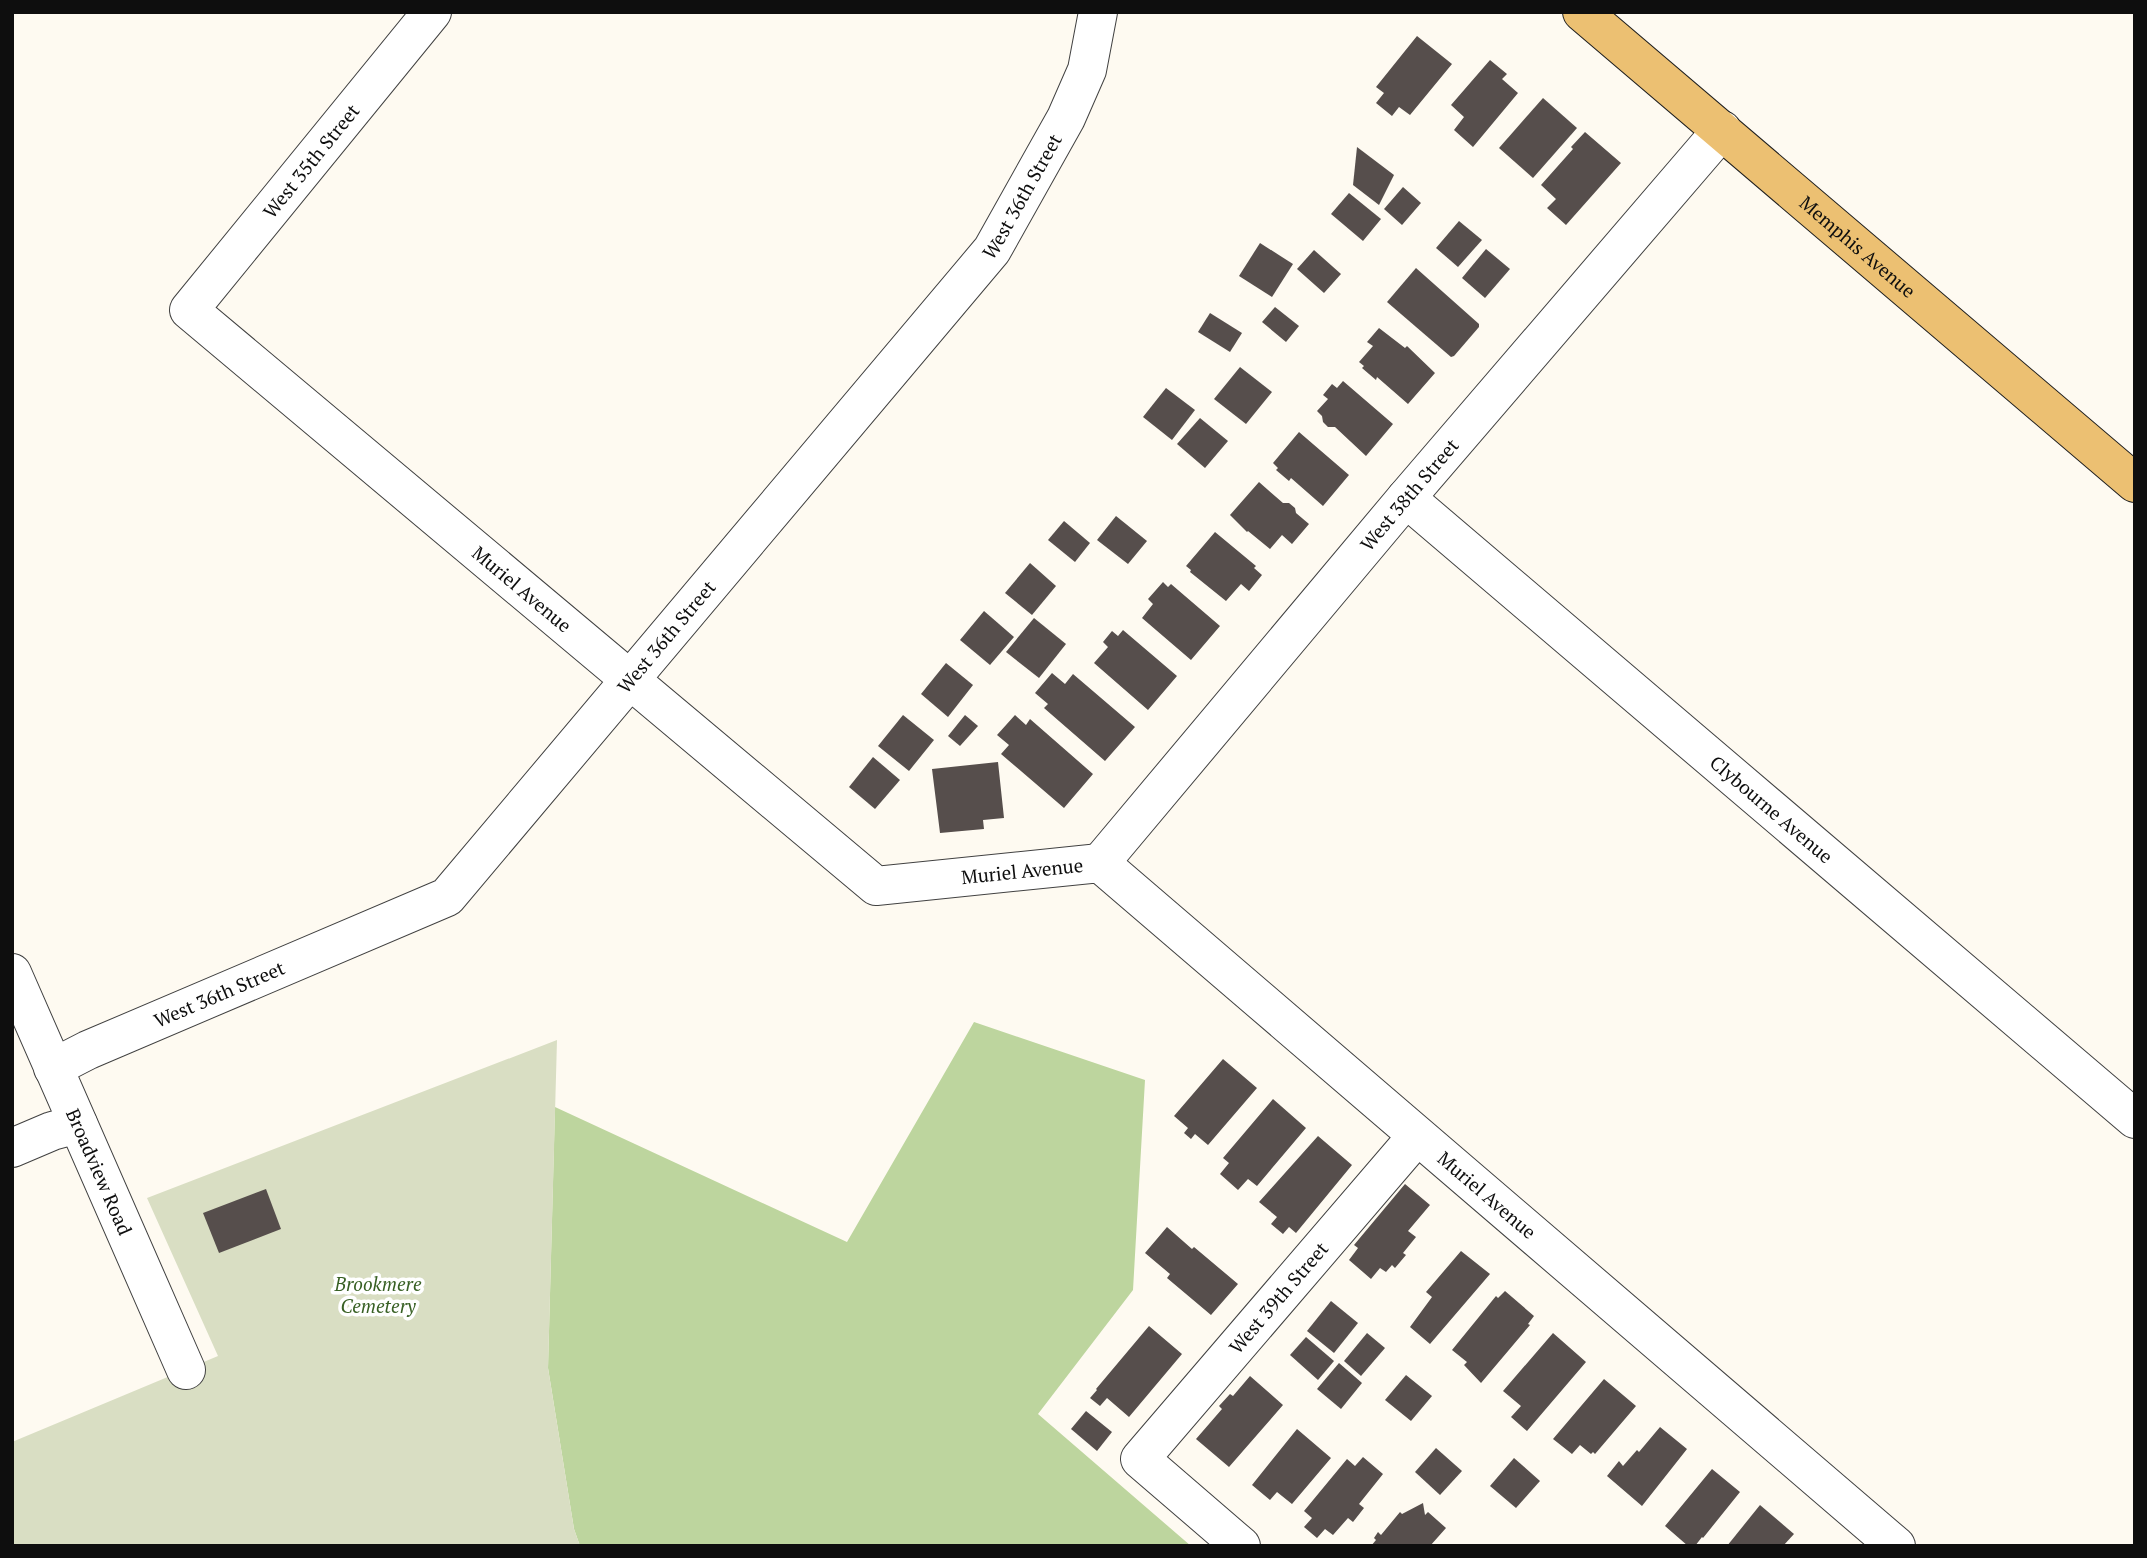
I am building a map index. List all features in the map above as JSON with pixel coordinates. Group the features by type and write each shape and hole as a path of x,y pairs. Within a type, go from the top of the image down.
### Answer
{"main road":[{"name":"Memphis Avenue","path":"1582,12 2135,482"}],"street":[{"name":"West 35th Street","path":"190,310 432,12"},
{"name":"West 36th Street","path":"53,1068 88,1050 447,897 992,250 1066,118 1087,70 1098,12"},
{"name":"West 38th Street","path":"1100,863 1406,498 1722,130"},
{"name":"Muriel Avenue","path":"190,310 876,886 1100,863 1896,1546"},
{"name":"Clybourne Avenue","path":"1406,498 2135,1119"},
{"name":"Broadview Road","path":"12,972 186,1370"},
{"path":"12,1148 52,1131 78,1124"},
{"name":"West 39th Street","path":"1241,1546 1140,1460 1417,1136"}],"green space":[{"path":"974,1022 1145,1080 1133,1290 1038,1414 1191,1546 580,1546 574,1529 548,1368 555,1107 847,1242"},
{"name":"Brookmere Cemetery","path":"557,1040 548,1368 574,1529 580,1546 12,1546 12,1442 218,1356 147,1198"}],"building":[{"path":"1417,36 1452,64 1410,115 1399,107 1392,116 1376,103 1384,93 1376,87"},
{"path":"1490,60 1507,74 1502,79 1518,93 1473,147 1454,130 1464,117 1451,105"},
{"path":"1543,98 1577,128 1533,178 1499,148"},
{"path":"1585,132 1621,163 1566,225 1547,208 1556,199 1541,185"},
{"path":"1357,147 1394,175 1379,205 1353,185"},
{"path":"1403,187 1421,203 1402,225 1384,209"},
{"path":"1349,193 1381,219 1363,241 1331,214"},
{"path":"1459,221 1482,240 1458,267 1436,248"},
{"path":"1260,243 1293,264 1272,297 1239,276"},
{"path":"1486,249 1510,269 1485,298 1462,278"},
{"path":"1314,250 1341,274 1324,293 1297,269"},
{"path":"1416,268 1479,324 1454,356 1451,357 1387,302"},
{"path":"1275,307 1299,326 1286,342 1262,322"},
{"path":"1210,313 1242,333 1230,352 1198,332"},
{"path":"1379,328 1405,348 1407,346 1435,373 1408,404 1377,377 1376,380 1362,368 1364,366 1359,362 1373,346 1367,342"},
{"path":"1240,367 1272,392 1246,424 1214,399"},
{"path":"1343,381 1393,424 1366,456 1335,427 1328,427 1317,411 1328,399 1323,395 1332,384 1337,388"},
{"path":"1166,388 1195,410 1172,440 1143,417"},
{"path":"1200,418 1228,441 1205,468 1177,444"},
{"path":"1299,432 1349,475 1323,506 1291,478 1289,481 1276,470 1278,468 1273,463"},
{"path":"1259,482 1283,503 1289,503 1295,508 1296,513 1309,524 1292,544 1282,535 1270,549 1230,515"},
{"path":"1116,516 1147,541 1128,564 1097,540"},
{"path":"1064,521 1090,543 1075,562 1048,540"},
{"path":"1215,532 1256,566 1254,568 1262,575 1249,591 1241,584 1226,601 1186,566"},
{"path":"1030,563 1056,586 1032,615 1005,593"},
{"path":"1163,582 1168,587 1171,584 1220,626 1191,660 1142,618 1153,604 1148,599"},
{"path":"984,611 1014,637 990,665 960,640"},
{"path":"1034,618 1066,644 1039,678 1006,652"},
{"path":"1123,630 1177,676 1148,710 1094,663 1108,647 1103,642 1112,631 1118,636"},
{"path":"946,663 973,685 948,717 921,694"},
{"path":"1052,673 1065,684 1073,674 1135,727 1105,761 1044,708 1048,704 1035,693"},
{"path":"903,715 934,740 909,771 878,746"},
{"path":"965,715 978,726 960,746 948,736"},
{"path":"1015,715 1026,725 1030,719 1093,774 1064,808 1001,754 1009,745 997,735"},
{"path":"873,757 900,780 875,809 849,787"},
{"path":"998,762 1004,818 983,820 984,829 940,833 932,769"},
{"path":"1223,1059 1257,1088 1208,1145 1195,1134 1191,1139 1184,1133 1188,1128 1174,1116"},
{"path":"1273,1099 1306,1128 1257,1186 1248,1179 1238,1190 1220,1174 1229,1163 1223,1158"},
{"path":"1318,1136 1352,1165 1296,1233 1289,1227 1283,1234 1271,1224 1277,1217 1259,1202"},
{"path":"1405,1184 1430,1205 1408,1231 1416,1237 1403,1253 1406,1255 1395,1268 1392,1265 1386,1272 1380,1268 1371,1279 1349,1260 1358,1248 1354,1245"},
{"path":"266,1189 281,1229 219,1253 203,1213"},
{"path":"1167,1227 1238,1284 1211,1315 1167,1278 1170,1274 1145,1253"},
{"path":"1461,1251 1490,1274 1430,1344 1410,1327 1432,1297 1426,1292"},
{"path":"1505,1291 1534,1316 1528,1324 1530,1325 1481,1383 1464,1365 1467,1362 1452,1350 1496,1296 1498,1298"},
{"path":"1331,1301 1358,1323 1334,1353 1307,1331"},
{"path":"1149,1326 1182,1354 1129,1417 1107,1398 1100,1406 1090,1398"},
{"path":"1367,1333 1385,1348 1361,1376 1344,1361"},
{"path":"1553,1333 1586,1362 1527,1431 1511,1417 1521,1406 1503,1391"},
{"path":"1306,1337 1334,1361 1318,1380 1290,1355"},
{"path":"1339,1363 1362,1383 1341,1409 1317,1389"},
{"path":"1406,1375 1432,1396 1411,1421 1385,1400"},
{"path":"1250,1376 1283,1405 1229,1467 1196,1439 1222,1409 1219,1406 1230,1394 1233,1396"},
{"path":"1604,1379 1636,1406 1595,1454 1580,1445 1572,1454 1553,1439"},
{"path":"1086,1411 1112,1432 1097,1451 1071,1429"},
{"path":"1660,1427 1687,1449 1642,1506 1607,1476 1619,1461 1623,1466 1637,1450 1639,1452"},
{"path":"1297,1429 1331,1458 1292,1504 1277,1492 1270,1500 1252,1485"},
{"path":"1436,1448 1462,1471 1440,1495 1415,1472"},
{"path":"1363,1457 1383,1474 1359,1504 1364,1508 1353,1522 1348,1518 1333,1535 1325,1529 1317,1538 1304,1527 1312,1518 1304,1511 1347,1459 1355,1466"},
{"path":"1514,1458 1540,1481 1516,1508 1490,1486"},
{"path":"1712,1469 1740,1492 1703,1538 1695,1546 1688,1546 1665,1526"},
{"path":"1423,1503 1425,1515 1428,1512 1446,1528 1430,1546 1371,1546 1378,1532 1381,1535 1400,1512 1402,1514"},
{"path":"1760,1505 1794,1534 1783,1546 1727,1546"}]}
